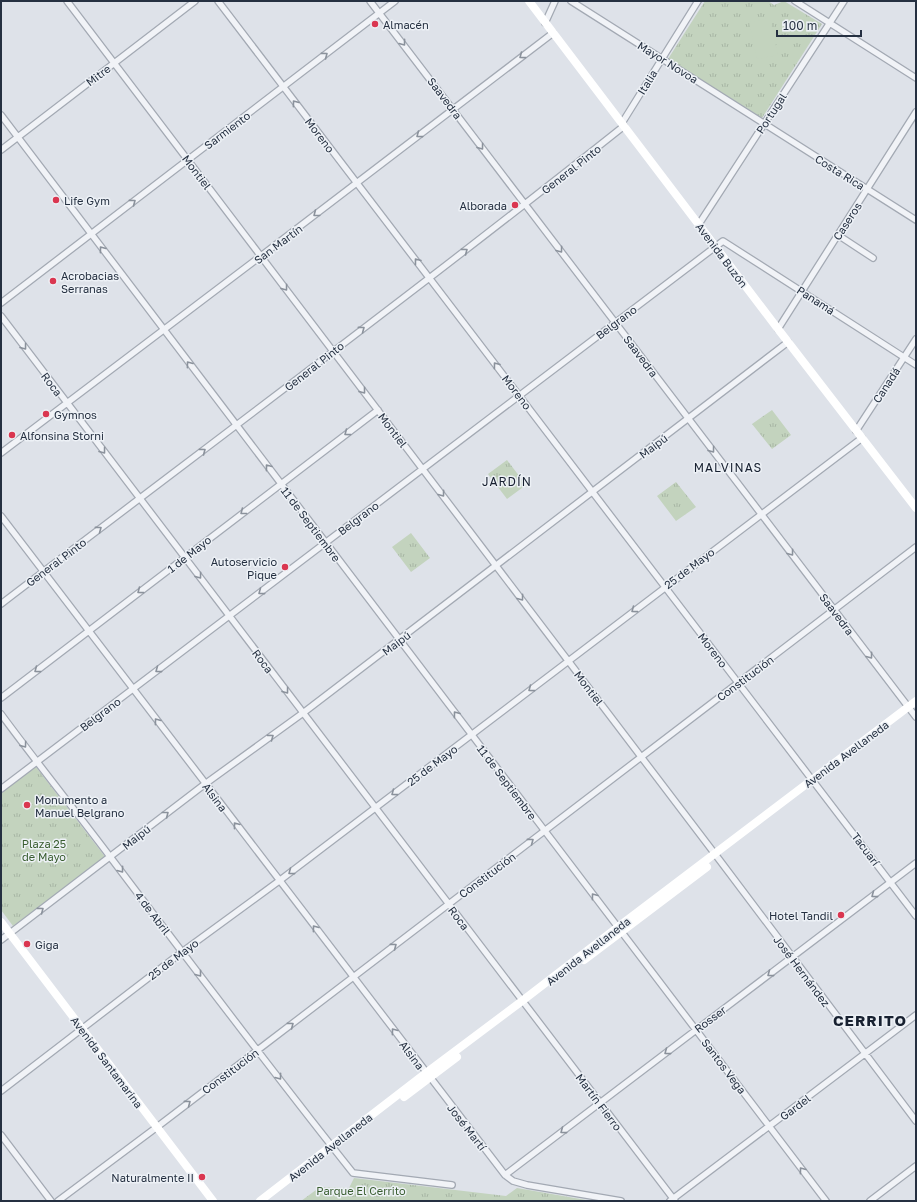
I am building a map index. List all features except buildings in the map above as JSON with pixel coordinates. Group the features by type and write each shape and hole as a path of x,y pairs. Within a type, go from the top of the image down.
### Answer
{"main road":[{"name":"Avenida Buzón","path":"529,1 916,508"},
{"name":"Avenida Avellaneda","path":"260,1201 428,1076 814,781 913,711 916,701"},
{"name":"Avenida Santamarina","path":"1,922 213,1201"},
{"name":"Avenida Avellaneda","path":"268,1201 333,1148"}],"street":[{"name":"Montiel","path":"67,1 717,856"},
{"name":"Mitre","path":"1,150 195,1"},
{"name":"Moreno","path":"218,1 814,781"},
{"name":"Saavedra","path":"370,1 834,610 913,711"},
{"name":"Sarmiento","path":"1,303 395,1"},
{"path":"545,23 555,1"},
{"name":"Mayor Novoa","path":"571,1 764,124"},
{"name":"Italia","path":"623,125 698,1"},
{"path":"795,1 916,78"},
{"name":"Portugal","path":"699,224 844,1"},
{"name":"San Martín","path":"1,453 553,33"},
{"name":"Caseros","path":"778,329 916,112"},
{"name":"11 de Septiembre","path":"1,115 620,929"},
{"name":"Costa Rica","path":"764,124 916,220"},
{"name":"General Pinto","path":"1,604 525,204 623,125"},
{"path":"838,235 873,258"},
{"name":"Panamá","path":"716,247 723,241 916,365"},
{"name":"Belgrano","path":"1,789 716,247"},
{"name":"Roca","path":"1,316 524,1003"},
{"name":"Canadá","path":"856,431 916,339"},
{"name":"Maipú","path":"1,940 205,784 400,640 788,342"},
{"name":"1 de Mayo","path":"1,698 378,410"},
{"name":"25 de Mayo","path":"1,1091 182,952 279,881 862,438"},
{"name":"Alsina","path":"1,516 428,1076"},
{"name":"Constitución","path":"58,1201 916,547"},
{"name":"4 de Abril","path":"1,714 36,762 353,1173 452,1185"},
{"name":"Tacuarí","path":"814,781 916,916"},
{"name":"José Hernández","path":"717,856 916,1121"},
{"name":"Rosser","path":"505,1175 916,863"},
{"name":"Santos Vega","path":"620,929 826,1201"},
{"name":"Martín Fierro","path":"524,1003 673,1200"},
{"name":"Gardel","path":"673,1200 916,1015"},
{"name":"José Martí","path":"428,1076 505,1175"},
{"path":"1,1135 51,1201"},
{"path":"870,1201 916,1166"},
{"path":"505,1175 513,1181 527,1186 622,1201"}],"green space":[{"path":"705,1 768,1 774,5 784,1 822,24 762,118 668,59"},
{"path":"770,18 778,55 757,59 749,22"},
{"path":"772,410 791,435 772,449 752,424"},
{"path":"507,460 526,485 507,499 488,474"},
{"path":"676,482 696,507 676,521 657,496"},
{"path":"411,533 430,558 411,572 392,547"},
{"name":"Plaza 25 de Mayo","path":"36,767 106,858 13,926 1,910 1,793"},
{"name":"Parque El Cerrito","path":"354,1178 506,1196 517,1188 592,1201 301,1201 320,1187 349,1188"}],"place":[{"name":"Almacén","path":"375,24"},
{"name":"Life Gym","path":"56,200"},
{"name":"Alborada","path":"515,205"},
{"name":"Acrobacias Serranas","path":"53,281"},
{"name":"Gymnos","path":"46,414"},
{"name":"Alfonsina Storni","path":"12,435"},
{"name":"Autoservicio Pique","path":"285,567"},
{"name":"Monumento a Manuel Belgrano","path":"27,805"},
{"name":"Hotel Tandil","path":"841,915"},
{"name":"Giga","path":"27,944"},
{"name":"Naturalmente II","path":"202,1177"}],"district":[{"name":"MALVINAS","path":"728,467"},
{"name":"JARDÍN","path":"507,481"},
{"name":"CERRITO","path":"870,1020"}]}
